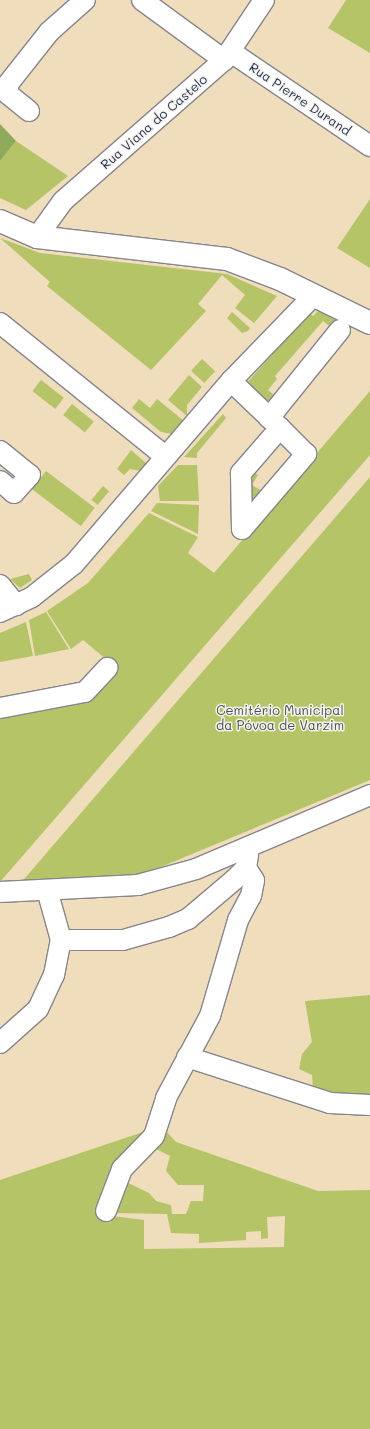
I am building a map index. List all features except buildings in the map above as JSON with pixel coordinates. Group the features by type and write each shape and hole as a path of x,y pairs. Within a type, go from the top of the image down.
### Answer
{"main road":[{"path":"0,221 37,237 227,259 313,296 370,323"}],"street":[{"path":"29,111 8,94 8,84 49,32 85,0"},
{"name":"Rua Pierre Durand","path":"142,0 370,146"},
{"name":"Rua Viana do Castelo","path":"37,237 63,201 228,56 264,0"},
{"path":"0,585 8,608 74,564 165,456 232,381 313,296"},
{"path":"232,381 274,423 306,454 242,529 241,473 274,423 340,330"},
{"path":"3,332 165,456"},
{"path":"0,451 30,475 14,493 0,481"},
{"path":"0,708 85,692 107,668"},
{"path":"0,892 138,885 196,870 370,796"},
{"path":"106,1211 122,1169 154,1136 166,1098 220,992 238,920 251,896 254,880 246,868 248,848"},
{"path":"61,940 123,940 169,927 188,919 246,868"},
{"path":"0,1043 38,1009 54,976 61,940 47,890"},
{"path":"187,1057 330,1103 347,1107 370,1105"}],"green space":[{"path":"346,0 370,0 370,53 328,28"},
{"path":"0,124 16,141 0,161"},
{"path":"16,141 68,176 26,210 0,198 0,161"},
{"path":"370,199 370,268 337,248"},
{"path":"0,238 40,253 227,274 277,296 254,323 235,308 245,295 222,275 198,304 206,311 151,370 47,286 50,282"},
{"path":"318,311 338,320 332,328 323,321 275,376 277,379 268,390 274,395 267,402 246,384 309,313 313,316"},
{"path":"232,312 250,328 248,331 242,333 227,318"},
{"path":"202,359 215,371 204,383 191,371"},
{"path":"189,375 202,387 187,405 187,416 168,400"},
{"path":"41,380 64,398 55,409 32,391"},
{"path":"370,391 370,455 0,882 0,712 89,697 107,660 83,640 71,649 47,611 88,583 149,513 198,537 188,553 214,573"},
{"path":"139,399 150,408 157,399 184,421 172,434 161,432 132,408"},
{"path":"72,404 94,422 85,433 63,415"},
{"path":"223,414 226,418 197,453 197,458 184,457"},
{"path":"131,450 147,464 141,471 130,469 124,475 117,469"},
{"path":"178,465 197,465 199,501 160,501 158,486"},
{"path":"248,468 258,475 252,485 262,491 249,502"},
{"path":"46,471 95,508 81,526 32,489"},
{"name":"Cemitério Municipal da Póvoa de Varzim","path":"370,477 370,780 127,881 19,885"},
{"path":"103,486 109,491 98,505 91,500"},
{"path":"157,503 199,505 198,534 151,511"},
{"path":"29,574 32,580 20,588 10,579"},
{"path":"46,612 69,649 35,656 29,620"},
{"path":"26,622 33,656 0,662 0,633"},
{"path":"370,995 370,1096 345,1098 313,1087 312,1075 299,1069 302,1054 312,1042 305,1001"},
{"path":"152,1129 98,1215 111,1223 112,1216 144,1220 144,1249 284,1247 285,1216 267,1217 268,1238 261,1239 261,1231 246,1232 246,1240 199,1243 199,1234 171,1233 167,1214 115,1213 124,1181 149,1193 156,1201 171,1205 172,1214 186,1214 191,1201 203,1201 204,1185 178,1185 166,1171 170,1156 154,1148 166,1131 176,1142 318,1191 370,1190 370,1429 0,1429 0,1180"}]}
